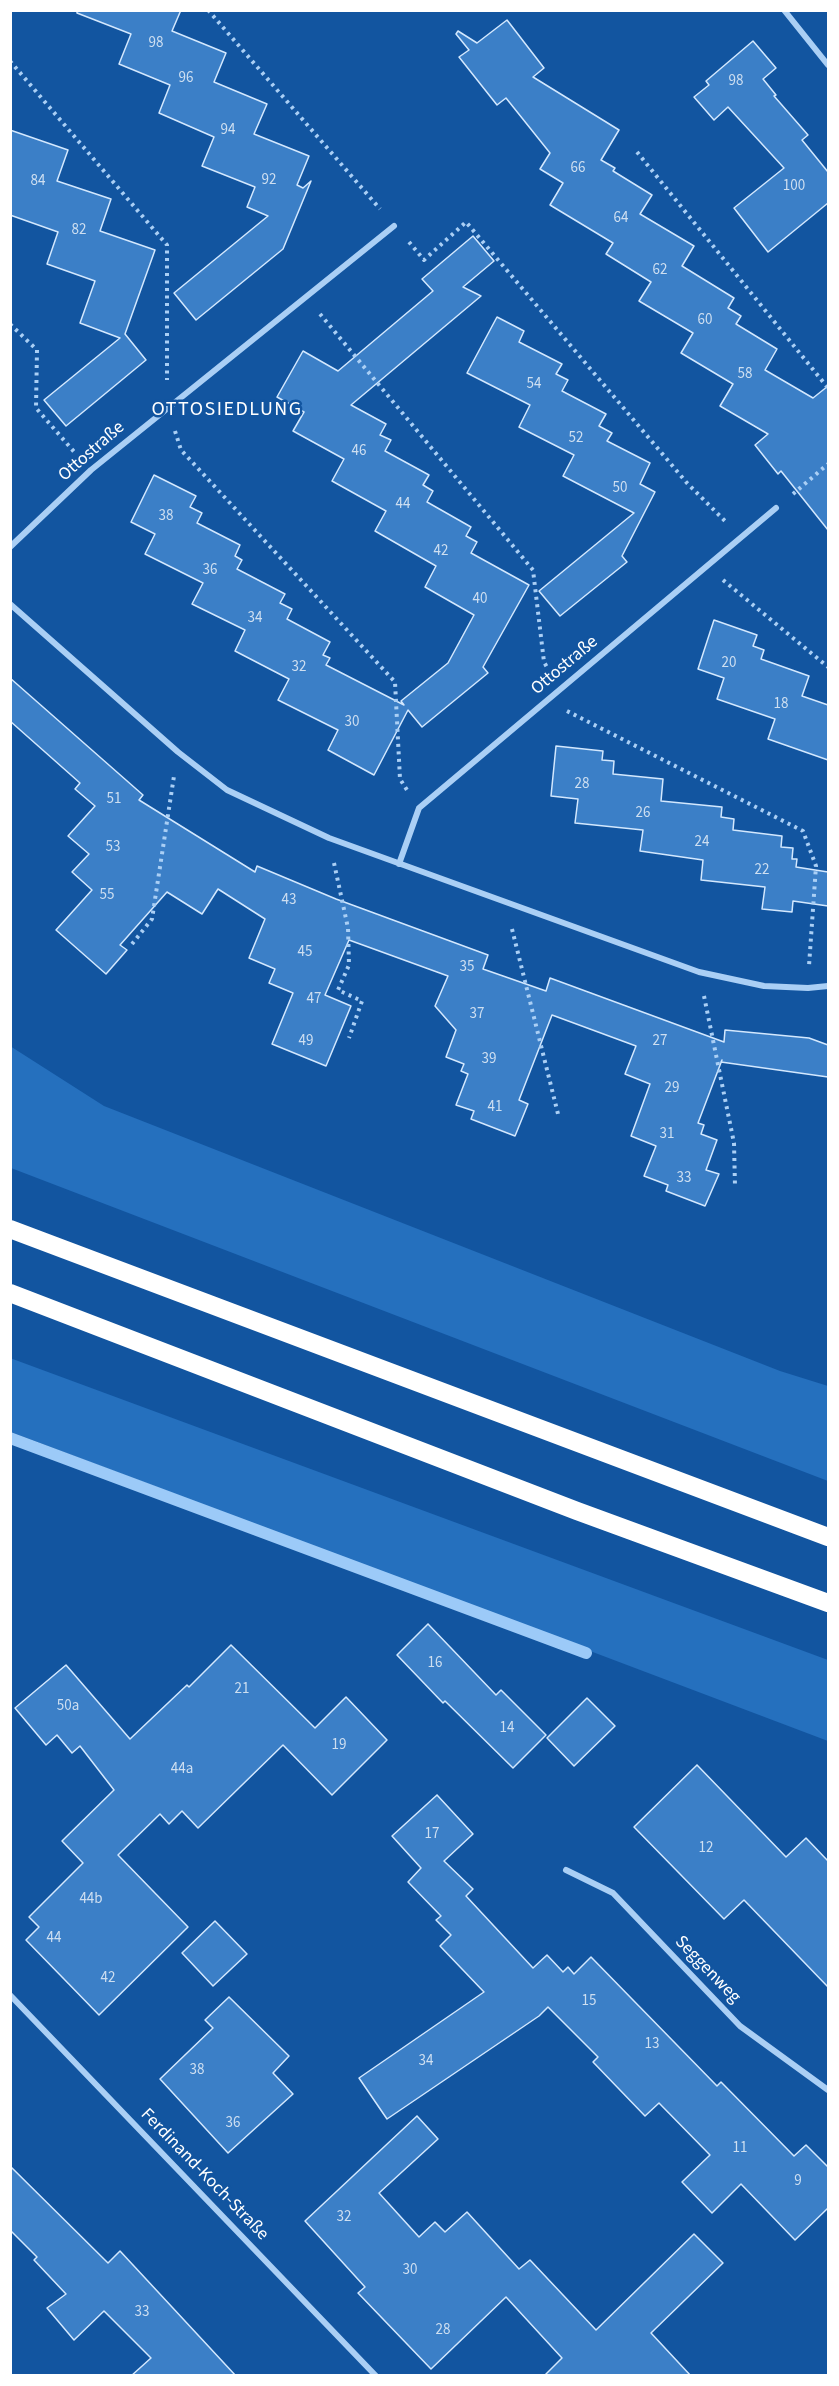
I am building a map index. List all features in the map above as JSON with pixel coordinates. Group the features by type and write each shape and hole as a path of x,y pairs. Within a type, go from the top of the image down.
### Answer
{"highway":[{"path":"10,1229 828,1537"},
{"path":"10,1293 577,1511 828,1603"}],"street":[{"path":"784,10 828,65"},
{"name":"Ottostraße","path":"10,547 91,470 394,226"},
{"name":"Ottostraße","path":"419,808 776,508"},
{"path":"10,604 178,752 227,790 329,838 699,972 764,986 808,988 828,986"},
{"path":"399,864 419,808"},
{"name":"Seggenweg","path":"566,1870 613,1893 740,2026 828,2090"},
{"name":"Ferdinand-Koch-Straße","path":"10,1995 376,2376"}],"path":[{"path":"208,10 424,260 466,222 687,483 741,538"},
{"path":"10,61 167,245 168,408 181,450 395,682 400,779 419,808"},
{"path":"637,152 828,388"},
{"path":"306,297 533,570 544,662 561,689"},
{"path":"10,324 37,350 36,408 91,470"},
{"path":"776,508 828,464"},
{"path":"708,566 737,594 828,667"},
{"path":"547,701 803,831 816,866 808,988"},
{"path":"132,944 152,919 178,752"},
{"path":"329,838 348,928 349,965 339,990 363,1001 349,1038"},
{"path":"505,902 559,1118"},
{"path":"699,972 734,1143 735,1186"}],"shaded area":[{"path":"10,1046 104,1106 780,1371 828,1386 828,1481 11,1168"},
{"path":"10,1358 828,1660 828,1741 11,1432"}],"building":[{"path":"77,10 181,10 172,31 226,53 214,82 267,104 254,134 309,156 297,185 303,188 311,181 283,249 196,320 174,293 268,216 247,207 255,187 202,166 214,137 159,113 170,85 119,64 131,34 77,13"},
{"path":"507,20 544,68 533,77 619,130 601,160 615,168 613,171 652,195 640,214 694,246 682,266 734,298 728,308 741,316 736,324 777,349 765,370 813,398 828,386 828,530 781,471 778,474 755,445 768,434 720,406 733,384 681,353 693,333 639,301 651,282 606,254 613,243 550,205 563,183 540,169 550,153 506,98 497,105 459,57 469,50 456,34 458,31 477,43"},
{"path":"753,41 776,68 763,79 776,95 774,96 808,135 802,140 828,172 828,203 768,252 734,208 784,168 728,107 714,120 694,97 709,85 706,81"},
{"path":"10,130 68,150 57,181 111,199 100,231 155,250 125,334 146,360 66,426 44,400 120,338 80,323 95,281 47,264 58,232 10,215"},
{"path":"473,236 494,261 463,287 481,296 351,405 386,424 380,435 391,440 385,451 429,475 423,485 433,491 427,502 471,527 466,536 477,542 471,553 529,585 483,667 488,673 422,727 408,710 374,775 328,750 338,730 278,700 289,679 235,651 245,630 192,604 203,583 145,554 155,534 131,522 154,475 196,496 190,507 202,513 197,523 240,545 235,556 242,560 237,569 285,594 280,603 292,609 287,619 330,642 323,655 330,658 326,665 404,705 401,701 448,663 474,615 425,587 436,566 375,531 386,511 332,481 344,459 293,431 304,412 277,397 303,351 338,371 433,291 422,279"},
{"path":"497,317 524,331 519,342 562,364 556,374 568,380 562,391 606,414 599,426 612,433 607,441 650,463 640,484 655,492 622,556 627,562 560,616 539,591 634,513 563,476 574,455 519,427 530,405 467,373"},
{"path":"714,620 757,635 753,646 764,650 761,659 809,676 802,696 828,705 828,760 768,739 775,719 717,699 724,678 698,669"},
{"path":"10,678 143,795 139,800 255,872 257,866 336,899 488,955 483,969 546,991 550,978 724,1042 725,1030 809,1038 828,1045 828,1077 721,1062 698,1123 704,1125 701,1134 717,1140 706,1170 719,1174 705,1206 666,1191 668,1185 644,1176 656,1146 631,1136 650,1084 625,1074 636,1046 552,1015 519,1100 528,1104 515,1136 471,1119 474,1111 456,1105 468,1074 461,1071 464,1064 446,1057 456,1030 435,1006 448,976 349,940 325,995 351,1006 326,1066 272,1044 293,993 269,983 275,969 249,958 265,919 218,889 202,914 167,892 120,945 127,950 106,974 56,930 92,890 72,872 89,854 68,836 95,806 75,789 80,783 10,721"},
{"path":"556,746 603,751 602,760 614,761 613,774 663,779 661,801 722,807 721,817 734,819 733,830 782,836 781,847 793,848 792,859 797,859 796,867 828,872 828,906 793,901 792,912 762,909 765,887 701,880 703,860 640,851 643,830 575,823 578,799 551,796"},
{"path":"428,1624 496,1695 501,1690 546,1735 513,1768 445,1701 443,1703 397,1655"},
{"path":"231,1645 315,1728 346,1697 387,1740 332,1795 283,1745 198,1828 182,1811 169,1824 160,1814 118,1855 188,1927 99,2015 26,1940 39,1927 29,1917 83,1863 62,1841 114,1790 80,1746 72,1753 57,1735 46,1745 15,1708 66,1665 130,1739 187,1685 189,1687"},
{"path":"587,1698 615,1726 574,1766 547,1738"},
{"path":"697,1765 786,1857 806,1838 828,1861 828,1987 744,1900 724,1919 634,1827"},
{"path":"437,1795 473,1834 444,1861 473,1889 466,1896 533,1968 547,1955 563,1972 568,1967 574,1974 591,1957 717,2086 721,2082 794,2156 806,2145 828,2167 828,2208 795,2240 741,2184 712,2213 682,2182 710,2155 659,2103 645,2116 593,2062 598,2057 548,2007 539,2016 387,2119 359,2078 484,1992 440,1946 451,1935 436,1920 441,1916 408,1882 421,1868 392,1836"},
{"path":"215,1921 247,1954 213,1986 182,1953"},
{"path":"229,1997 289,2056 273,2073 293,2094 228,2153 160,2079 213,2028 205,2020"},
{"path":"417,2116 438,2139 379,2193 419,2237 435,2222 445,2232 467,2212 519,2269 530,2260 596,2330 694,2234 723,2263 651,2333 691,2376 544,2376 562,2358 506,2297 431,2369 358,2293 365,2287 305,2221"},
{"path":"10,2166 108,2263 120,2251 236,2376 131,2376 151,2358 104,2311 74,2340 47,2308 66,2294 34,2260 37,2257 10,2230"}],"waterway":[{"path":"10,1438 586,1653"}],"district":[{"name":"OTTOSIEDLUNG","path":"227,411"}]}
